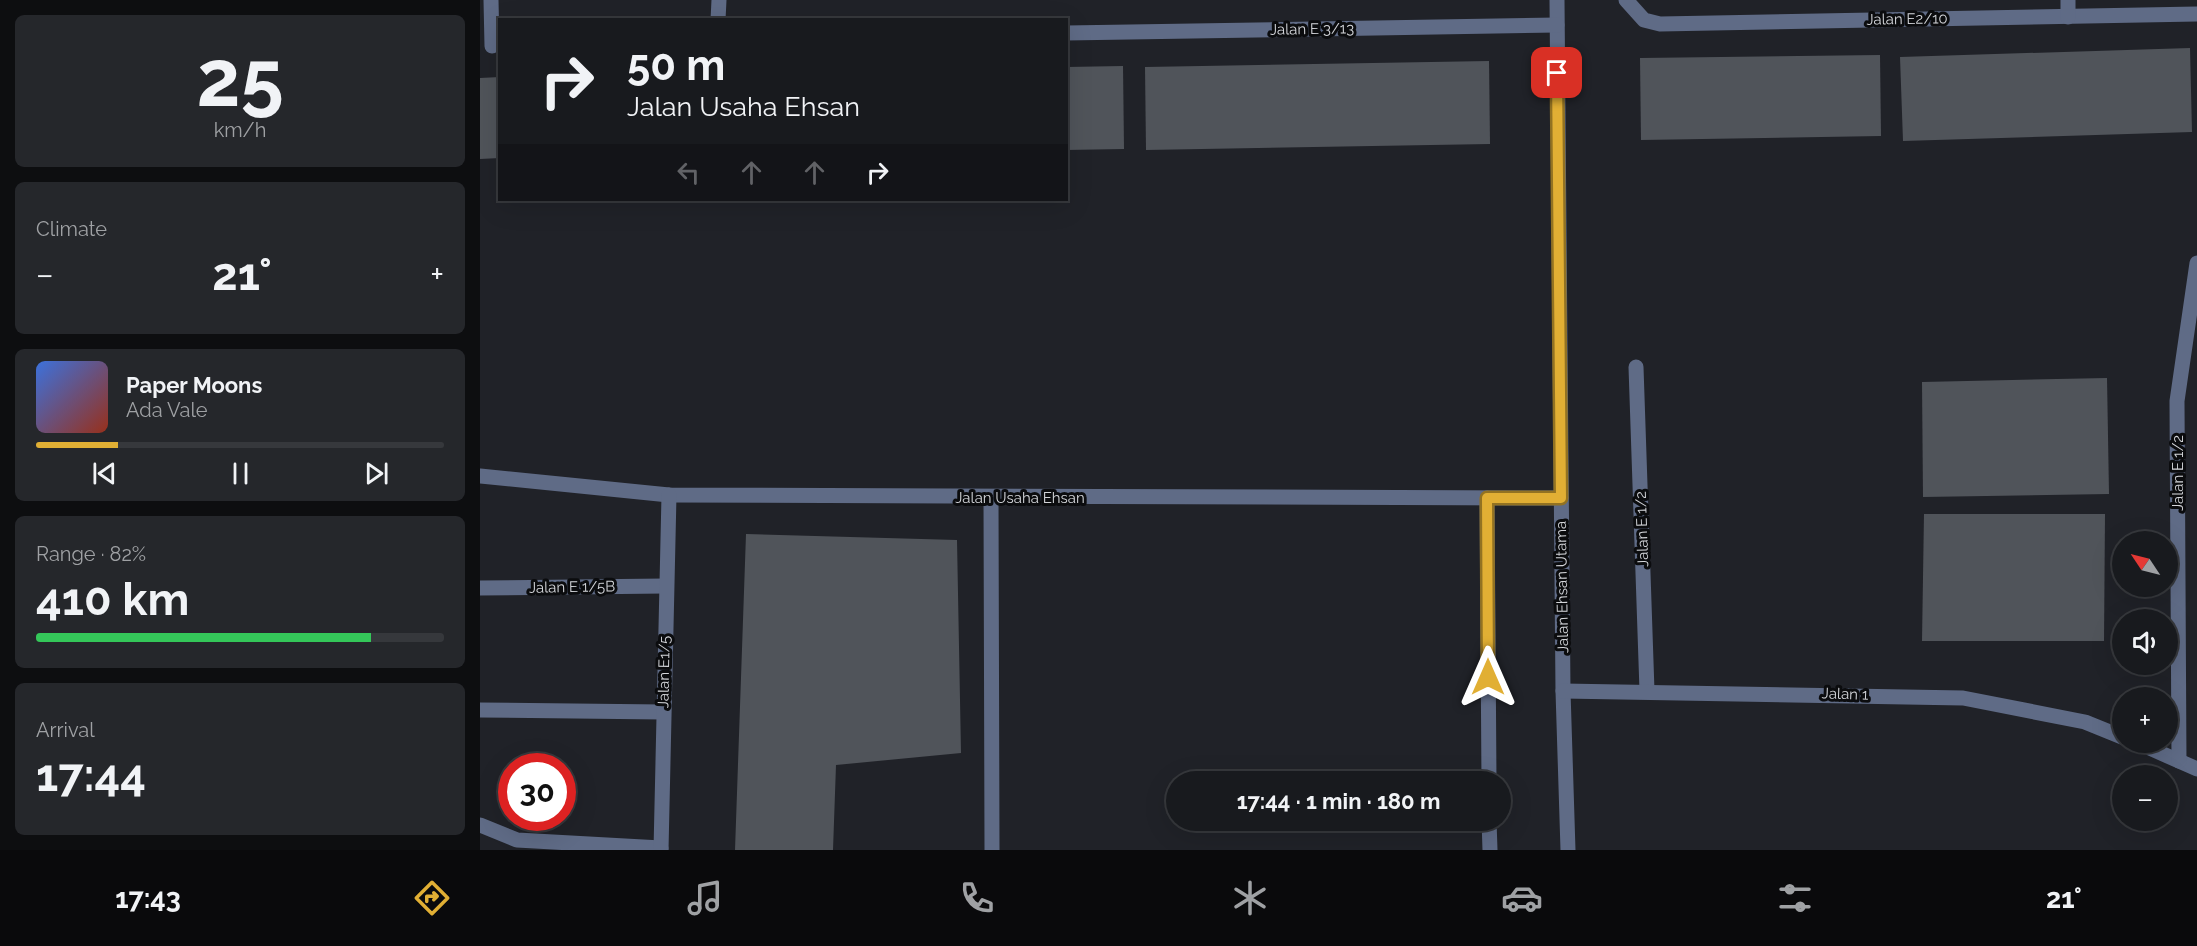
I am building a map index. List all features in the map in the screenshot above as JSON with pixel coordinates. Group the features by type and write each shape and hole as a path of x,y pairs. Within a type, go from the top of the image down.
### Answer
{"street":[{"path":"490,46 491,0"},
{"path":"718,0 718,18"},
{"name":"Jalan Ehsan Utama","path":"1557,0 1563,691 1568,850"},
{"name":"Jalan E2/10","path":"1626,0 1644,20 1660,24 2197,14"},
{"path":"2068,0 2068,17"},
{"name":"Jalan E 3/13","path":"1068,33 1557,25"},
{"name":"Jalan E 1/2","path":"2179,761 2177,401 2197,263"},
{"name":"Jalan E 1/2","path":"1636,367 1647,692"},
{"name":"Jalan Usaha Ehsan","path":"480,476 669,495 991,498 1561,498"},
{"name":"Jalan E1/5","path":"661,849 665,586 669,495"},
{"path":"991,498 992,850"},
{"path":"1487,498 1489,771"},
{"name":"Jalan E 1/5B","path":"480,588 665,586"},
{"name":"Jalan 1","path":"1563,691 1964,698 2085,722 2112,733"},
{"path":"480,710 663,712"},
{"path":"2161,753 2197,769"},
{"path":"480,825 517,840 661,849"},
{"path":"1489,831 1490,850"}],"building":[{"path":"2190,48 2192,132 1903,141 1900,57"},
{"path":"1880,55 1881,136 1641,140 1640,58"},
{"path":"1489,61 1490,144 1146,150 1145,67"},
{"path":"1123,66 1124,149 1068,150 1068,67"},
{"path":"498,77 498,158 480,159 480,78"},
{"path":"2107,378 2109,494 1923,497 1922,382"},
{"path":"1924,514 2105,514 2104,641 1922,641"},
{"path":"746,534 957,540 961,753 836,765 833,850 735,850"}],"route":[{"path":"1488,677 1487,498 1561,498 1557,73"}]}
